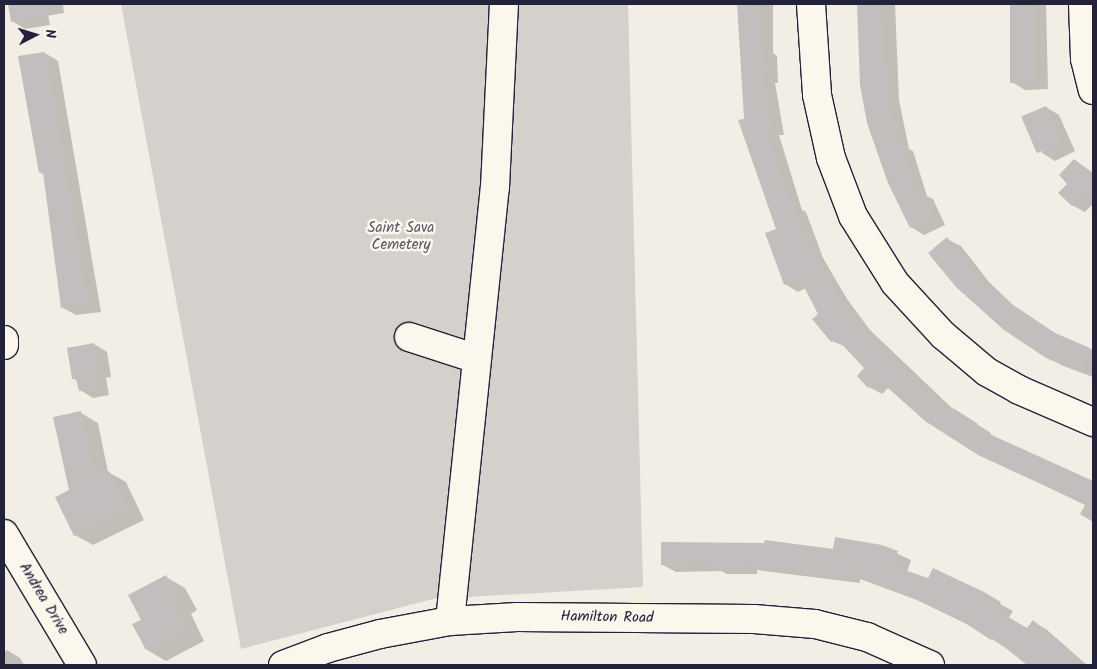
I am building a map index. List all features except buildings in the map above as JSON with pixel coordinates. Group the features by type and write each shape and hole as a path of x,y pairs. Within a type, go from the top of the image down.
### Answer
{"street":[{"path":"450,621 495,187 504,4"},
{"path":"811,4 817,95 831,158 853,216 895,283 943,335 987,372 1019,390 1093,422"},
{"path":"1084,4 1085,59 1093,90"},
{"path":"409,337 478,359"},
{"path":"4,340 4,345"},
{"name":"Andrea Drive","path":"4,534 82,665"},
{"name":"Hamilton Road","path":"284,665 380,634 450,621 547,617 754,619 815,624 867,637 930,665"}],"green space":[{"name":"Saint Sava Cemetery","path":"121,4 628,4 643,587 433,599 241,649"}]}
